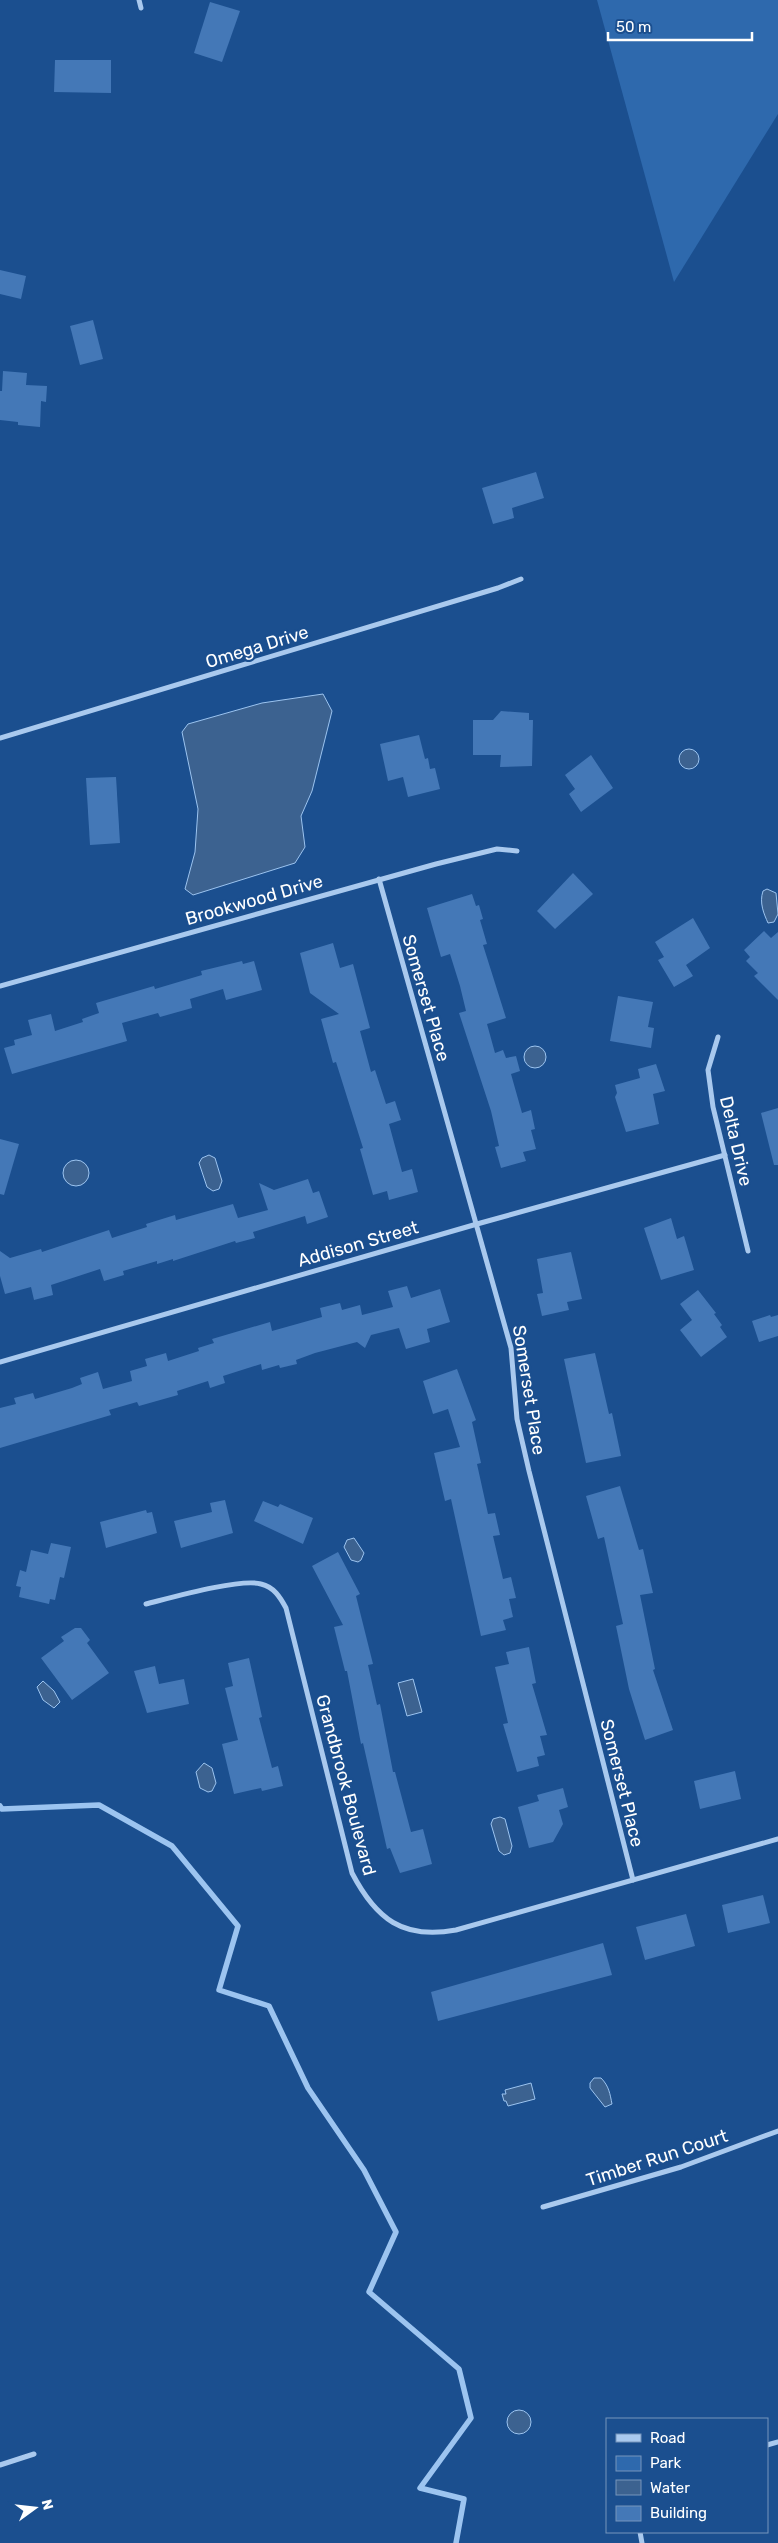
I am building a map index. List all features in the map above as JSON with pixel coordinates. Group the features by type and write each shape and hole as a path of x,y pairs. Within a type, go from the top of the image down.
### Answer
{"street":[{"path":"139,0 141,8"},
{"name":"Omega Drive","path":"0,738 498,588 521,579"},
{"name":"Brookwood Drive","path":"0,986 379,879 497,849 517,851"},
{"name":"Somerset Place","path":"379,879 401,963 511,1348 517,1418 528,1471 633,1880"},
{"name":"Delta Drive","path":"718,1037 708,1070 713,1107 748,1251"},
{"name":"Addison Street","path":"0,1362 477,1224 725,1155"},
{"name":"Grandbrook Boulevard","path":"146,1604 253,1582 272,1588 280,1596 286,1608 352,1873 365,1898 381,1916 416,1932 436,1934 778,1839"},
{"name":"Timber Run Court","path":"543,2207 681,2167 778,2131"},
{"path":"0,2465 34,2454"}],"green space":[{"path":"597,0 778,0 778,114 674,282"}],"water":[{"path":"323,694 332,711 312,791 301,816 305,847 295,863 193,895 185,889 195,852 198,809 182,732 188,724 262,703"},
{"path":"685,749 693,749 699,755 699,763 693,769 685,769 679,763 679,755"},
{"path":"767,889 776,893 778,914 774,922 768,923 762,908 763,891"},
{"path":"535,1046 543,1049 546,1057 543,1065 535,1068 527,1065 524,1057 527,1049"},
{"path":"209,1155 215,1158 222,1181 219,1189 213,1191 207,1187 199,1163 202,1158"},
{"path":"76,1160 85,1164 89,1173 85,1182 76,1186 67,1182 63,1173 67,1164"},
{"path":"354,1538 364,1553 358,1562 351,1560 344,1547 347,1540"},
{"path":"413,1679 422,1712 407,1716 398,1683"},
{"path":"43,1681 54,1691 60,1702 54,1708 43,1700 37,1687"},
{"path":"204,1763 212,1768 216,1783 212,1791 208,1792 200,1788 196,1772"},
{"path":"500,1817 505,1819 512,1846 510,1853 504,1855 499,1851 491,1824 493,1819"},
{"path":"594,2078 601,2078 606,2084 612,2104 605,2107 590,2088 590,2083"},
{"path":"531,2083 535,2099 508,2106 502,2094 506,2094 505,2090"},
{"path":"519,2410 528,2413 531,2422 528,2431 519,2434 510,2431 507,2422 510,2413"}],"building":[{"path":"210,2 240,11 222,62 194,53"},
{"path":"55,60 111,60 111,93 54,92"},
{"path":"0,270 26,276 21,299 0,294"},
{"path":"93,320 103,359 80,365 70,326"},
{"path":"3,371 27,373 26,385 47,386 46,402 41,401 40,427 18,425 18,422 0,420 0,391 2,391"},
{"path":"536,472 544,498 512,508 514,518 493,524 482,488"},
{"path":"501,711 529,713 529,720 533,720 532,766 500,767 501,755 473,755 473,720 493,720"},
{"path":"419,735 425,759 428,758 430,769 435,768 440,789 408,797 403,777 388,781 380,744"},
{"path":"591,755 613,788 581,812 569,794 575,789 565,775"},
{"path":"116,777 120,843 90,845 86,778"},
{"path":"573,873 593,894 555,929 537,911"},
{"path":"472,894 476,906 479,905 483,919 480,920 487,944 483,945 506,1018 487,1024 495,1053 503,1050 506,1058 516,1056 520,1071 511,1074 522,1113 531,1110 535,1129 531,1130 536,1149 523,1152 526,1161 501,1168 495,1147 499,1146 491,1111 459,1013 466,1011 460,986 450,954 441,957 427,908"},
{"path":"693,918 710,948 686,965 693,976 674,987 658,960 664,957 655,942"},
{"path":"764,931 771,938 778,932 778,1000 754,976 758,973 746,961 750,957 744,950"},
{"path":"333,943 340,968 353,964 370,1028 360,1031 371,1072 375,1070 386,1104 395,1101 401,1120 389,1124 402,1172 412,1169 418,1192 389,1200 387,1191 373,1195 360,1149 363,1148 336,1062 333,1063 321,1019 339,1014 310,993 300,953"},
{"path":"242,961 243,964 254,961 262,990 226,1000 223,989 190,999 192,1008 160,1017 158,1013 122,1023 127,1041 12,1074 4,1048 15,1045 14,1040 32,1035 28,1020 51,1014 55,1031 83,1022 82,1019 99,1013 96,1003 154,986 155,989 202,975 201,971"},
{"path":"618,996 653,1002 648,1027 654,1028 651,1048 610,1041"},
{"path":"656,1064 665,1091 653,1094 659,1124 626,1132 615,1097 617,1093 615,1085 640,1078 638,1069"},
{"path":"778,1108 778,1165 774,1165 761,1113"},
{"path":"0,1139 19,1144 4,1195 0,1194"},
{"path":"308,1179 313,1193 319,1191 328,1217 307,1224 305,1216 253,1232 255,1238 236,1243 235,1241 173,1261 173,1259 157,1264 157,1261 123,1271 124,1275 104,1281 100,1269 51,1285 53,1295 34,1300 31,1287 5,1294 0,1276 0,1251 10,1258 41,1249 42,1252 109,1230 112,1238 147,1227 146,1224 175,1215 176,1220 233,1204 238,1218 268,1210 259,1183 274,1190"},
{"path":"671,1218 677,1239 684,1236 694,1270 661,1280 644,1228"},
{"path":"571,1252 582,1299 567,1302 569,1310 542,1316 537,1294 543,1293 537,1259"},
{"path":"407,1286 411,1298 440,1289 450,1322 427,1329 430,1342 406,1349 399,1328 371,1335 365,1348 357,1342 315,1353 296,1360 297,1364 280,1368 279,1365 262,1370 261,1364 223,1376 225,1383 210,1388 208,1381 177,1391 178,1395 139,1406 137,1402 109,1410 111,1415 0,1448 0,1408 16,1404 14,1398 33,1393 35,1399 72,1388 82,1384 80,1378 98,1372 103,1389 132,1381 130,1371 147,1366 145,1359 166,1353 168,1361 199,1351 198,1348 214,1343 212,1339 270,1322 272,1331 322,1317 320,1308 340,1303 342,1310 360,1305 362,1315 393,1307 388,1291"},
{"path":"698,1290 716,1313 714,1314 722,1325 720,1327 727,1337 701,1357 680,1330 692,1320 680,1304"},
{"path":"770,1315 771,1317 778,1315 778,1336 759,1342 752,1321"},
{"path":"595,1353 609,1414 612,1413 621,1456 586,1463 564,1359"},
{"path":"457,1369 476,1420 472,1422 481,1463 477,1464 488,1514 495,1513 500,1535 493,1536 503,1579 511,1577 516,1598 509,1599 513,1617 503,1620 506,1630 481,1636 451,1499 445,1501 434,1453 460,1447 448,1409 433,1414 423,1381"},
{"path":"620,1486 639,1550 643,1549 653,1593 640,1595 655,1669 653,1670 673,1730 645,1740 629,1689 616,1626 623,1624 604,1537 598,1539 586,1496"},
{"path":"225,1500 233,1533 181,1548 174,1521 212,1512 210,1503"},
{"path":"263,1501 278,1507 280,1504 313,1518 303,1544 254,1521"},
{"path":"146,1510 147,1513 152,1512 157,1533 106,1548 100,1522"},
{"path":"51,1543 71,1547 64,1578 60,1577 55,1600 50,1599 49,1604 19,1597 21,1587 16,1586 20,1570 26,1572 31,1550 48,1554"},
{"path":"338,1552 360,1594 356,1596 373,1664 368,1665 377,1705 380,1704 393,1772 395,1772 411,1832 423,1829 432,1864 400,1873 390,1848 387,1849 363,1743 361,1744 347,1671 345,1671 334,1627 343,1625 312,1566"},
{"path":"75,1628 81,1628 90,1640 87,1643 109,1673 72,1700 41,1658 64,1641 61,1637"},
{"path":"529,1647 536,1683 532,1684 547,1735 540,1736 545,1755 537,1757 539,1766 517,1772 503,1724 508,1723 495,1667 509,1664 506,1652"},
{"path":"249,1658 262,1717 259,1718 272,1768 278,1766 283,1786 262,1791 261,1788 234,1794 222,1744 238,1740 225,1688 233,1686 228,1663"},
{"path":"155,1666 159,1684 184,1679 189,1704 147,1713 134,1671"},
{"path":"735,1771 741,1799 700,1809 694,1781"},
{"path":"563,1788 568,1807 559,1810 563,1824 553,1842 529,1848 518,1807 539,1801 537,1795"},
{"path":"763,1895 770,1923 728,1933 722,1905"},
{"path":"686,1914 695,1946 645,1960 636,1927"},
{"path":"603,1943 612,1975 438,2021 431,1992"}],"waterway":[{"path":"0,1806 2,1809 99,1805 172,1846 238,1926 219,1990 269,2006 308,2088 364,2170 396,2232 369,2292 459,2369 471,2418 420,2488 464,2499 456,2543"}]}
